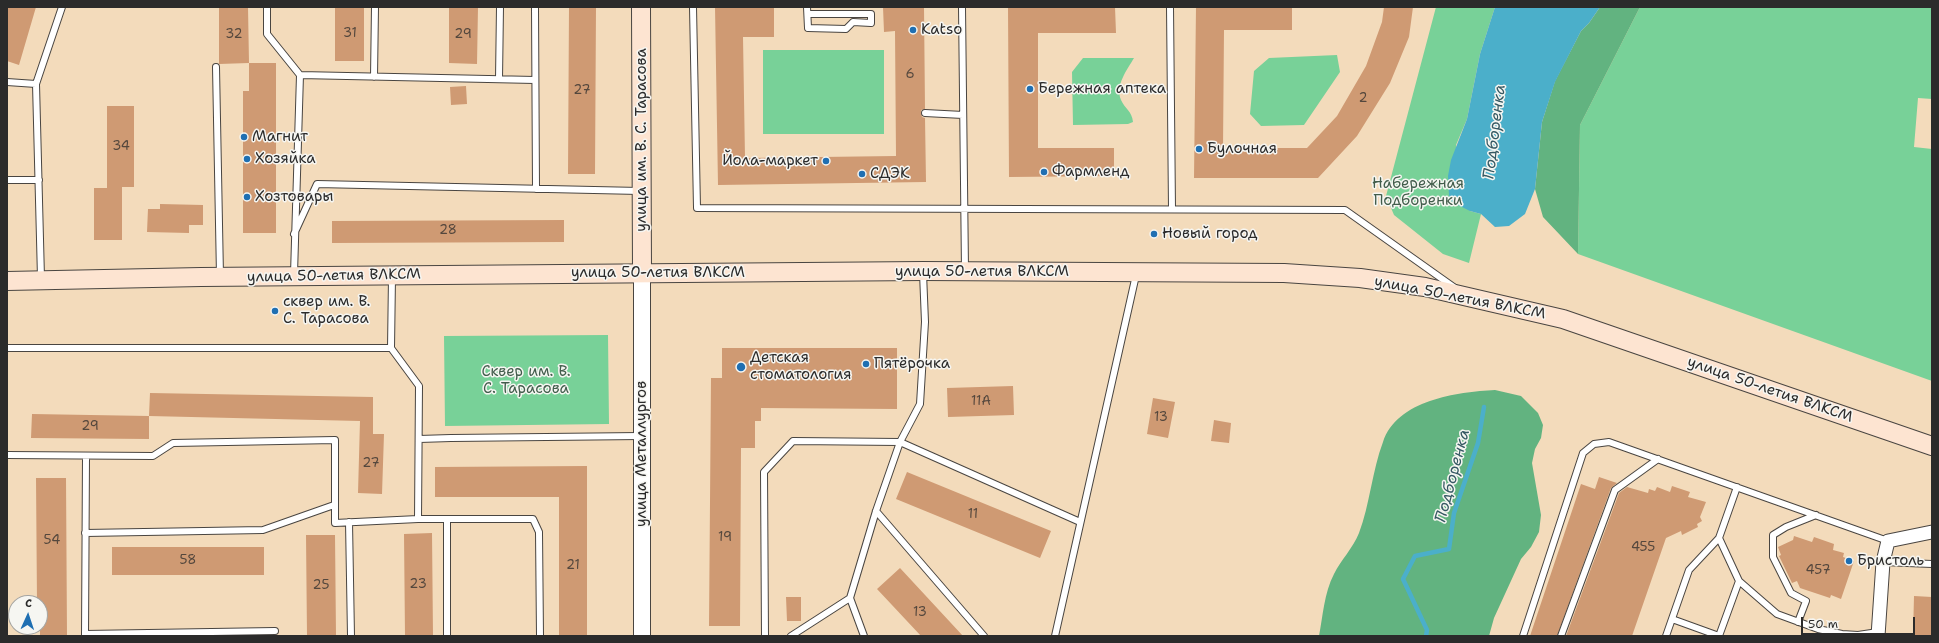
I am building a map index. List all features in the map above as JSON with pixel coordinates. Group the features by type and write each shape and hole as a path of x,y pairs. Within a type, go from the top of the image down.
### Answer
{"main road":[{"name":"улица им. В. С. Тарасова","path":"641,7 642,272"},
{"name":"улица 50-летия ВЛКСМ","path":"7,281 642,272 923,271 1284,273 1360,278 1425,287 1564,319 1932,446"}],"street":[{"name":"улица Металлургов","path":"642,272 642,636"},
{"path":"1879,634 1883,562 1888,541 1932,532"}],"lane":[{"path":"41,280 36,84 62,7"},
{"path":"267,7 268,34 300,75 294,234 294,277"},
{"path":"374,7 374,78"},
{"path":"499,79 500,7"},
{"path":"535,7 536,189"},
{"path":"693,7 697,208 1345,210 1467,296"},
{"path":"962,7 965,272"},
{"path":"1170,7 1172,209"},
{"path":"807,10 871,14 871,23 853,22 846,29 808,28 807,10"},
{"path":"216,67 220,278"},
{"path":"300,75 374,78 535,80"},
{"path":"7,82 36,84"},
{"path":"925,113 963,115"},
{"path":"7,180 39,180"},
{"path":"294,234 317,184 642,191"},
{"path":"864,636 850,598 876,511 900,442 920,404 925,322 923,271"},
{"path":"1055,636 1136,272"},
{"path":"392,276 391,348 419,386 418,519"},
{"path":"7,348 391,348"},
{"path":"419,439 641,436"},
{"path":"7,456 153,456 172,443 335,440 335,522 447,518 533,519 539,532 540,636"},
{"path":"765,636 764,472 793,441 900,442 1080,522"},
{"path":"1523,636 1583,453 1594,444 1609,442 1888,541"},
{"path":"86,456 84,532 85,635 275,631"},
{"path":"1561,636 1615,490 1658,459"},
{"path":"1666,636 1688,570 1719,538 1737,487"},
{"path":"84,532 263,530 334,505"},
{"path":"876,511 984,636"},
{"path":"1798,622 1806,601 1791,593 1773,557 1773,536 1786,527 1816,515"},
{"path":"447,518 447,636"},
{"path":"349,522 351,636"},
{"path":"1719,538 1739,581 1777,614 1818,629 1842,634 1857,636 1879,634"},
{"path":"1883,562 1932,564"},
{"path":"1672,619 1719,636 1739,581"},
{"path":"792,636 850,598"}],"green space":[{"name":"Набережная Подборенки","path":"1436,7 1495,7 1480,54 1467,119 1456,145 1470,211 1481,214 1469,263 1443,254 1394,215 1386,196"},
{"path":"1600,7 1640,7 1580,125 1578,254 1543,217 1535,189 1542,122 1555,81 1581,31 1589,23"},
{"path":"1640,7 1932,7 1932,99 1918,98 1914,147 1932,149 1932,381 1578,254 1580,125"},
{"path":"763,50 884,50 884,134 763,134"},
{"path":"1337,55 1340,72 1304,125 1261,126 1250,114 1254,71 1269,58"},
{"path":"1083,58 1134,58 1125,73 1120,89 1121,100 1130,113 1133,122 1128,124 1073,125 1072,72"},
{"name":"Сквер им. В. С. Тарасова","path":"608,335 609,424 445,426 444,336"},
{"path":"1495,390 1521,396 1538,413 1543,425 1541,438 1535,449 1532,463 1541,515 1539,532 1531,547 1521,559 1494,618 1489,636 1319,636 1328,589 1337,569 1354,544 1359,533 1366,511 1379,453 1390,428 1401,416 1430,401 1463,393"}],"water":[{"path":"1495,7 1600,7 1589,23 1581,31 1555,82 1542,122 1535,189 1525,214 1509,226 1495,227 1481,214 1470,211 1452,202 1449,195 1448,176 1451,160 1467,119 1480,54"}],"building":[{"path":"7,7 36,7 19,65 7,61"},
{"path":"219,7 248,7 249,63 219,64"},
{"path":"335,7 364,7 364,61 335,61"},
{"path":"449,7 478,7 477,64 449,63"},
{"path":"569,7 596,7 595,174 568,174"},
{"path":"715,7 774,7 774,37 743,37 745,158 896,156 895,31 884,32 883,7 924,7 925,109 921,110 921,113 922,117 925,118 926,182 718,185"},
{"path":"1008,7 1115,7 1116,33 1038,33 1038,148 1114,148 1114,176 1009,177"},
{"path":"1196,7 1292,7 1292,30 1224,30 1223,148 1307,148 1337,116 1366,66 1382,22 1384,7 1413,7 1409,37 1390,83 1357,136 1318,178 1194,178"},
{"path":"249,63 276,63 276,233 243,233 243,91 249,91"},
{"path":"466,86 467,104 451,105 450,87"},
{"path":"107,106 134,106 134,187 122,187 122,240 94,240 94,188 107,188"},
{"path":"160,204 203,205 203,225 189,225 189,233 147,232 148,209 160,209"},
{"path":"564,220 564,242 332,243 332,221"},
{"path":"722,348 897,348 897,409 761,408 761,421 755,421 755,448 741,448 740,626 709,626 711,378 722,378"},
{"path":"1013,386 1014,415 948,417 947,388"},
{"path":"150,393 373,397 373,434 384,434 382,494 358,493 360,421 149,416"},
{"path":"1153,398 1175,402 1168,438 1147,434"},
{"path":"32,414 149,416 149,439 31,438"},
{"path":"1214,420 1231,423 1229,443 1211,441"},
{"path":"587,466 587,636 559,636 559,497 435,497 435,467"},
{"path":"907,472 1051,531 1040,558 896,499"},
{"path":"1599,477 1617,483 1611,488 1557,636 1530,636 1581,484 1595,489"},
{"path":"36,478 66,478 67,636 40,636 48,635 48,595 37,595"},
{"path":"1672,486 1690,492 1688,497 1706,502 1700,517 1702,521 1697,524 1698,527 1682,535 1681,531 1666,538 1632,636 1566,636 1619,493 1627,487 1648,493 1649,489 1655,491 1657,487 1670,492"},
{"path":"432,533 433,636 405,636 404,534"},
{"path":"306,535 335,535 336,636 307,636"},
{"path":"1794,536 1812,542 1814,537 1834,544 1833,550 1844,553 1843,557 1854,561 1841,599 1831,595 1830,598 1800,588 1797,581 1792,583 1779,556 1781,555 1778,547 1793,540"},
{"path":"112,547 264,547 264,575 112,575"},
{"path":"900,568 963,636 921,636 877,589"},
{"path":"1914,596 1932,597 1932,636 1913,636"},
{"path":"786,597 801,597 801,621 787,621"}],"waterway":[{"name":"Подборенка","path":"1426,636 1427,630 1403,579 1415,556 1449,549 1454,513 1478,443 1484,407"}],"place":[{"name":"Katso","path":"913,30"},
{"name":"Бережная аптека","path":"1030,89"},
{"name":"Магнит","path":"244,137"},
{"name":"Булочная","path":"1199,149"},
{"name":"Хозяйка","path":"247,159"},
{"name":"Йола-маркет","path":"826,161"},
{"name":"Фармленд","path":"1044,172"},
{"name":"СДЭК","path":"862,174"},
{"name":"Хозтовары","path":"247,197"},
{"name":"Новый город","path":"1154,234"},
{"name":"сквер им. В. С. Тарасова","path":"275,311"},
{"name":"Пятёрочка","path":"866,364"},
{"name":"Детская стоматология","path":"741,367"},
{"name":"Бристоль","path":"1849,561"}]}
